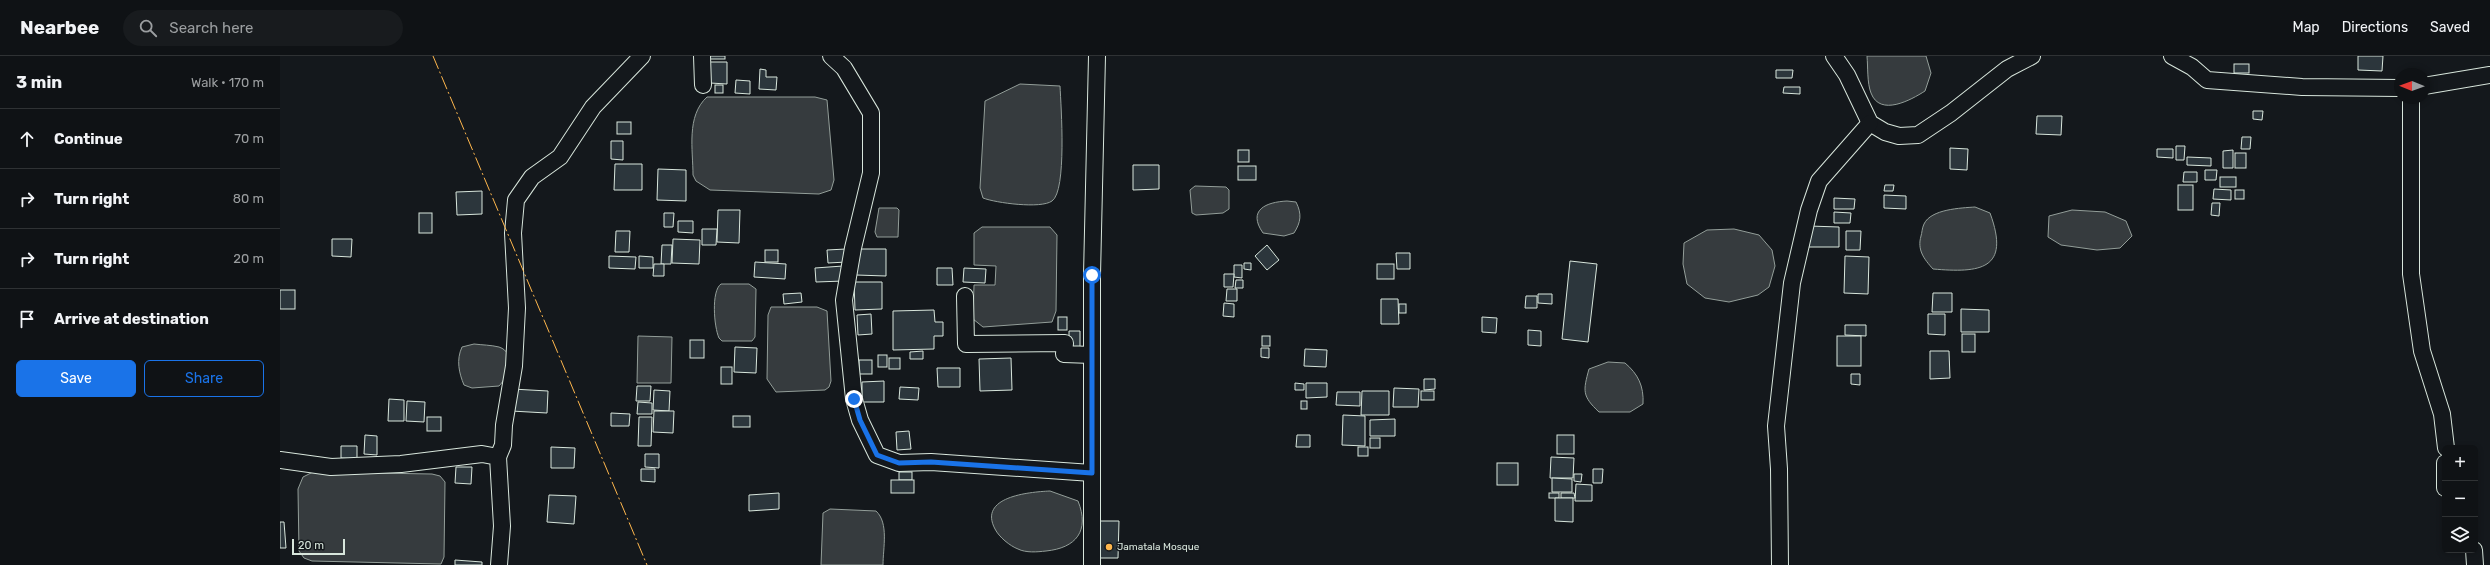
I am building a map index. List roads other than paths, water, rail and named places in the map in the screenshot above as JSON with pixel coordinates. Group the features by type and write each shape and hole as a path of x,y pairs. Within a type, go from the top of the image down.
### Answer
{"street":[{"path":"500,565 502,526 498,457 503,445 504,425 514,366 517,308 513,233 516,200 532,177 560,157 593,107 642,56"},
{"path":"702,56 703,85"},
{"path":"831,56 844,68 871,113 871,173 853,248 844,300 854,399 860,420 877,455 899,463 931,462 1092,473"},
{"path":"1092,565 1092,355 1097,56"},
{"path":"1834,56 1847,75 1870,123 1885,132 1899,136 1918,135 1951,113 2007,69 2032,56"},
{"path":"2172,56 2192,67 2207,80 2302,87 2394,88"},
{"path":"2430,85 2490,75"},
{"path":"2411,104 2411,274 2422,351 2442,414 2446,445"},
{"path":"1780,565 1779,469 1776,426 1792,283 1809,210 1819,181 1870,123"},
{"path":"965,296 966,344 1065,343 1064,354 1092,355"},
{"path":"280,460 331,467 401,464 482,454 498,457"},
{"path":"2474,553 2475,565"}],"place":[{"name":"Jamatala Mosque","path":"1109,547"}]}
